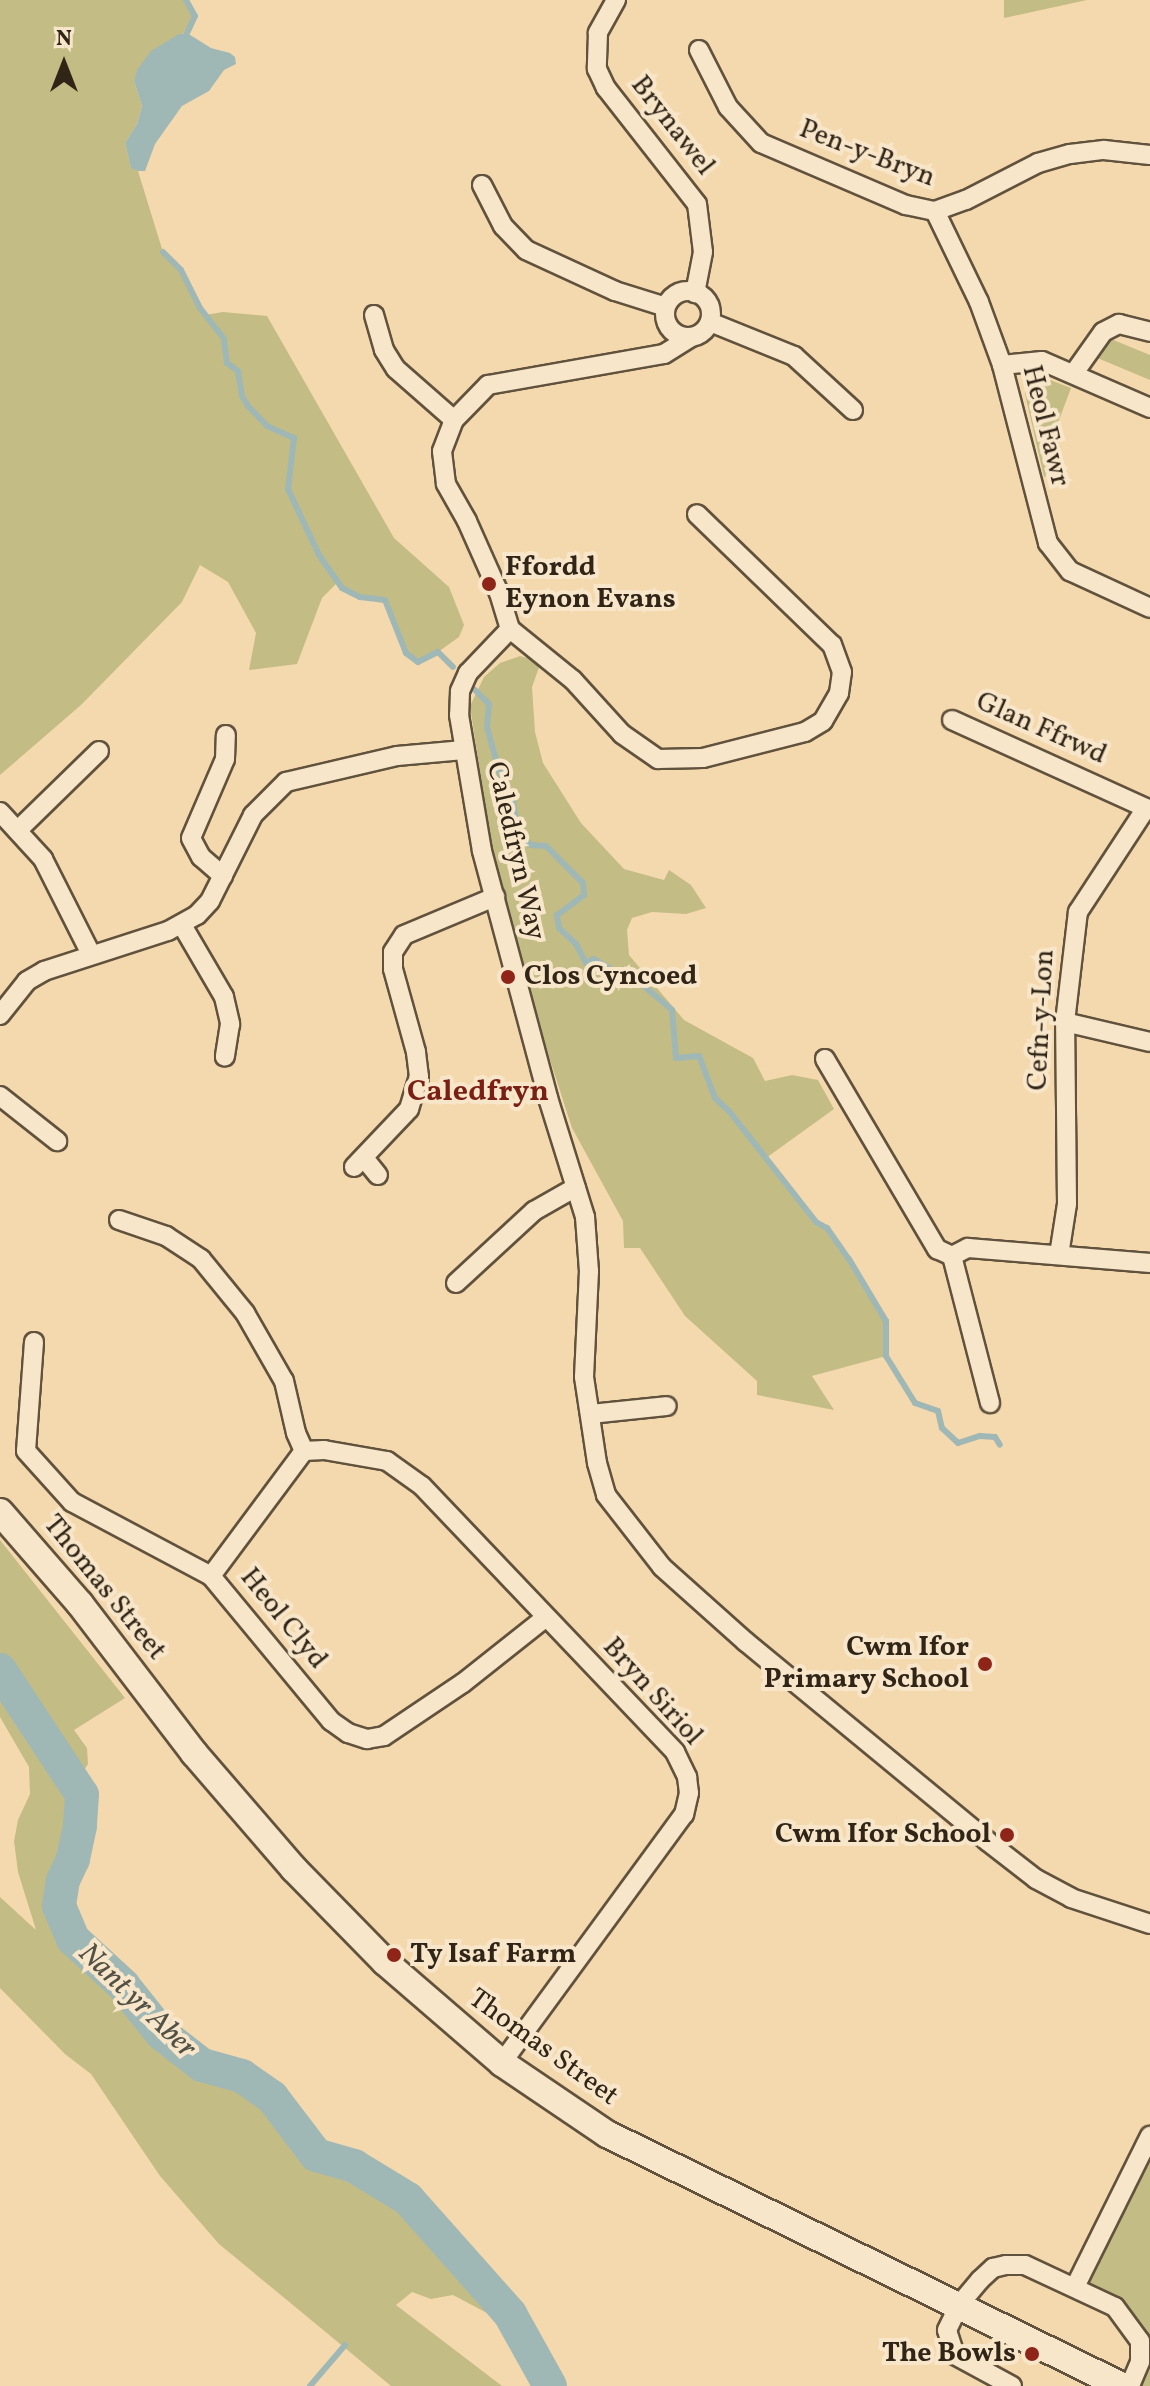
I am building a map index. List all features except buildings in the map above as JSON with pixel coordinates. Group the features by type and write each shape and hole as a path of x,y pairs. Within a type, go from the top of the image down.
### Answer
{"main road":[{"name":"Thomas Street","path":"0,1512 80,1604 194,1753 294,1869 385,1962 502,2063 607,2134 1122,2386"}],"street":[{"name":"Brynawel","path":"616,0 598,33 597,69 606,88 697,204 703,252 695,293"},
{"name":"Pen-y-Bryn","path":"699,50 728,107 761,143 906,205 935,211 966,200 1038,163 1060,157 1104,150 1150,155"},
{"path":"482,185 503,226 526,250 667,316 678,335 691,337"},
{"name":"Heol Fawr","path":"935,211 979,302 1002,365 1039,517 1054,553 1081,578 1150,608"},
{"path":"645,356 656,346 678,293 695,293 709,306 710,322 700,334 675,350 645,356 488,385 454,420 442,451 446,484 486,564 510,629 573,680 622,734 658,759 703,758 805,732 823,721 839,693 842,672 832,645 697,514"},
{"path":"374,315 384,350 396,369 454,420"},
{"path":"710,322 794,356 853,410"},
{"path":"1074,373 1103,332 1119,324 1150,332"},
{"path":"1002,365 1042,361 1150,408"},
{"name":"Caledfryn Way","path":"510,629 479,658 462,682 458,702 482,851 540,1069 576,1187 589,1244 584,1352 597,1463 606,1495 662,1567 757,1651 1036,1879 1071,1898 1150,1924"},
{"name":"Glan Ffrwd","path":"952,720 1148,809"},
{"path":"223,876 201,857 191,838 225,759 226,735"},
{"path":"0,1015 27,981 44,971 182,925 197,915 210,901 253,815 286,782 397,756 464,750"},
{"path":"18,830 99,751"},
{"name":"Cefn-y-Lon","path":"1059,1255 1067,1204 1065,1022 1078,912 1148,809"},
{"path":"0,812 53,874 91,954"},
{"path":"378,1175 359,1162 409,1109 419,1077 416,1052 393,969 393,952 404,935 495,897"},
{"path":"182,925 224,997 230,1024 225,1057"},
{"path":"1065,1022 1150,1042"},
{"path":"825,1059 937,1249 952,1256"},
{"path":"0,1096 57,1141"},
{"path":"456,1283 534,1211 576,1187"},
{"path":"119,1220 166,1236 201,1259 245,1313 284,1381 296,1433 304,1451 211,1576"},
{"path":"952,1256 968,1248 1150,1263"},
{"path":"952,1256 990,1403"},
{"name":"Heol Clyd","path":"34,1342 26,1451 72,1502 211,1576 331,1721 348,1733 367,1739 384,1736 451,1691 545,1618"},
{"path":"590,1414 667,1406"},
{"name":"Bryn Siriol","path":"304,1451 324,1450 362,1456 387,1461 401,1468 458,1523 675,1752 683,1766 689,1793 684,1814 502,2063"},
{"path":"1075,2287 1150,2136"},
{"path":"1012,2386 955,2355 947,2330 959,2305 986,2274 1006,2265 1025,2265 1115,2307 1133,2326 1140,2341 1140,2362 1130,2386"}],"shaded area":[{"path":"0,0 186,0 195,16 187,33 179,34 134,81 142,106 137,124 125,143 131,167 138,171 163,252 181,270 205,315 223,312 267,316 394,538 449,587 464,625 459,637 438,652 418,662 406,653 385,600 360,597 338,582 322,598 297,664 249,670 256,633 228,582 200,565 182,602 81,705 0,775"},
{"path":"1004,0 1087,0 1004,18"},
{"path":"1111,339 1150,355 1150,380 1095,357 1098,349"},
{"path":"1045,378 1071,388 1056,428 1067,473 1044,477 1025,394 1028,384"},
{"path":"520,656 541,662 532,687 535,732 543,763 581,823 624,869 664,880 669,870 691,885 706,908 686,914 652,912 632,918 627,930 629,955 684,1020 753,1058 765,1081 792,1075 818,1080 834,1109 766,1158 816,1222 827,1228 886,1321 886,1356 812,1376 834,1410 757,1395 757,1381 685,1316 640,1248 624,1248 623,1221 572,1128 516,954 493,857 470,706 484,677 500,663"},
{"path":"0,1540 125,1698 74,1730 87,1748 88,1764 75,1784 82,1795 80,1826 73,1859 63,1880 59,1906 73,1939 123,1985 161,2033 202,2065 242,2076 272,2097 316,2155 354,2166 408,2199 510,2314 519,2330 453,2295 431,2299 412,2292 396,2305 502,2386 391,2386 219,2244 160,2176 91,2074 65,2054 0,1988 0,1897 36,1930 18,1872 14,1841 18,1820 30,1794 29,1767 0,1717"},
{"path":"1150,2136 1150,2386 1130,2386 1133,2326 1075,2287"}],"water":[{"path":"187,33 211,48 230,53 235,57 236,64 224,70 209,91 182,106 155,144 145,171 138,171 131,168 125,143 137,124 142,106 134,81 137,70 151,51 179,34"}],"waterway":[{"path":"186,0 195,16 187,33"},
{"path":"163,252 181,270 200,308 224,339 227,363 238,371 242,396 248,406 267,426 294,438 288,489 319,555 342,588 360,597 385,600 406,653 418,662 438,652 453,667"},
{"path":"475,690 489,704 487,727 499,771 513,801 518,833 531,845 546,846 583,883 584,895 557,915 559,928 576,944 586,963 594,959 616,972 630,974 672,1010 676,1058 699,1056 715,1098 729,1111 816,1222 827,1228 849,1259 886,1321 886,1356 915,1403 938,1411 942,1428 958,1443 980,1436 995,1437 1000,1445"},
{"name":"Nant yr Aber","path":"0,1670 82,1795 80,1826 73,1859 63,1880 59,1906 73,1939 123,1985 161,2033 202,2065 242,2076 272,2097 316,2155 354,2166 408,2199 510,2314 550,2386"},
{"path":"310,2386 345,2345"}],"place":[{"name":"Ffordd Eynon Evans","path":"489,584"},
{"name":"Clos Cyncoed","path":"508,977"},
{"name":"Cwm Ifor Primary School","path":"985,1664"},
{"name":"Cwm Ifor School","path":"1007,1835"},
{"name":"Ty Isaf Farm","path":"394,1955"},
{"name":"The Bowls","path":"1032,2354"}],"district":[{"name":"Caledfryn","path":"478,1092"}]}
